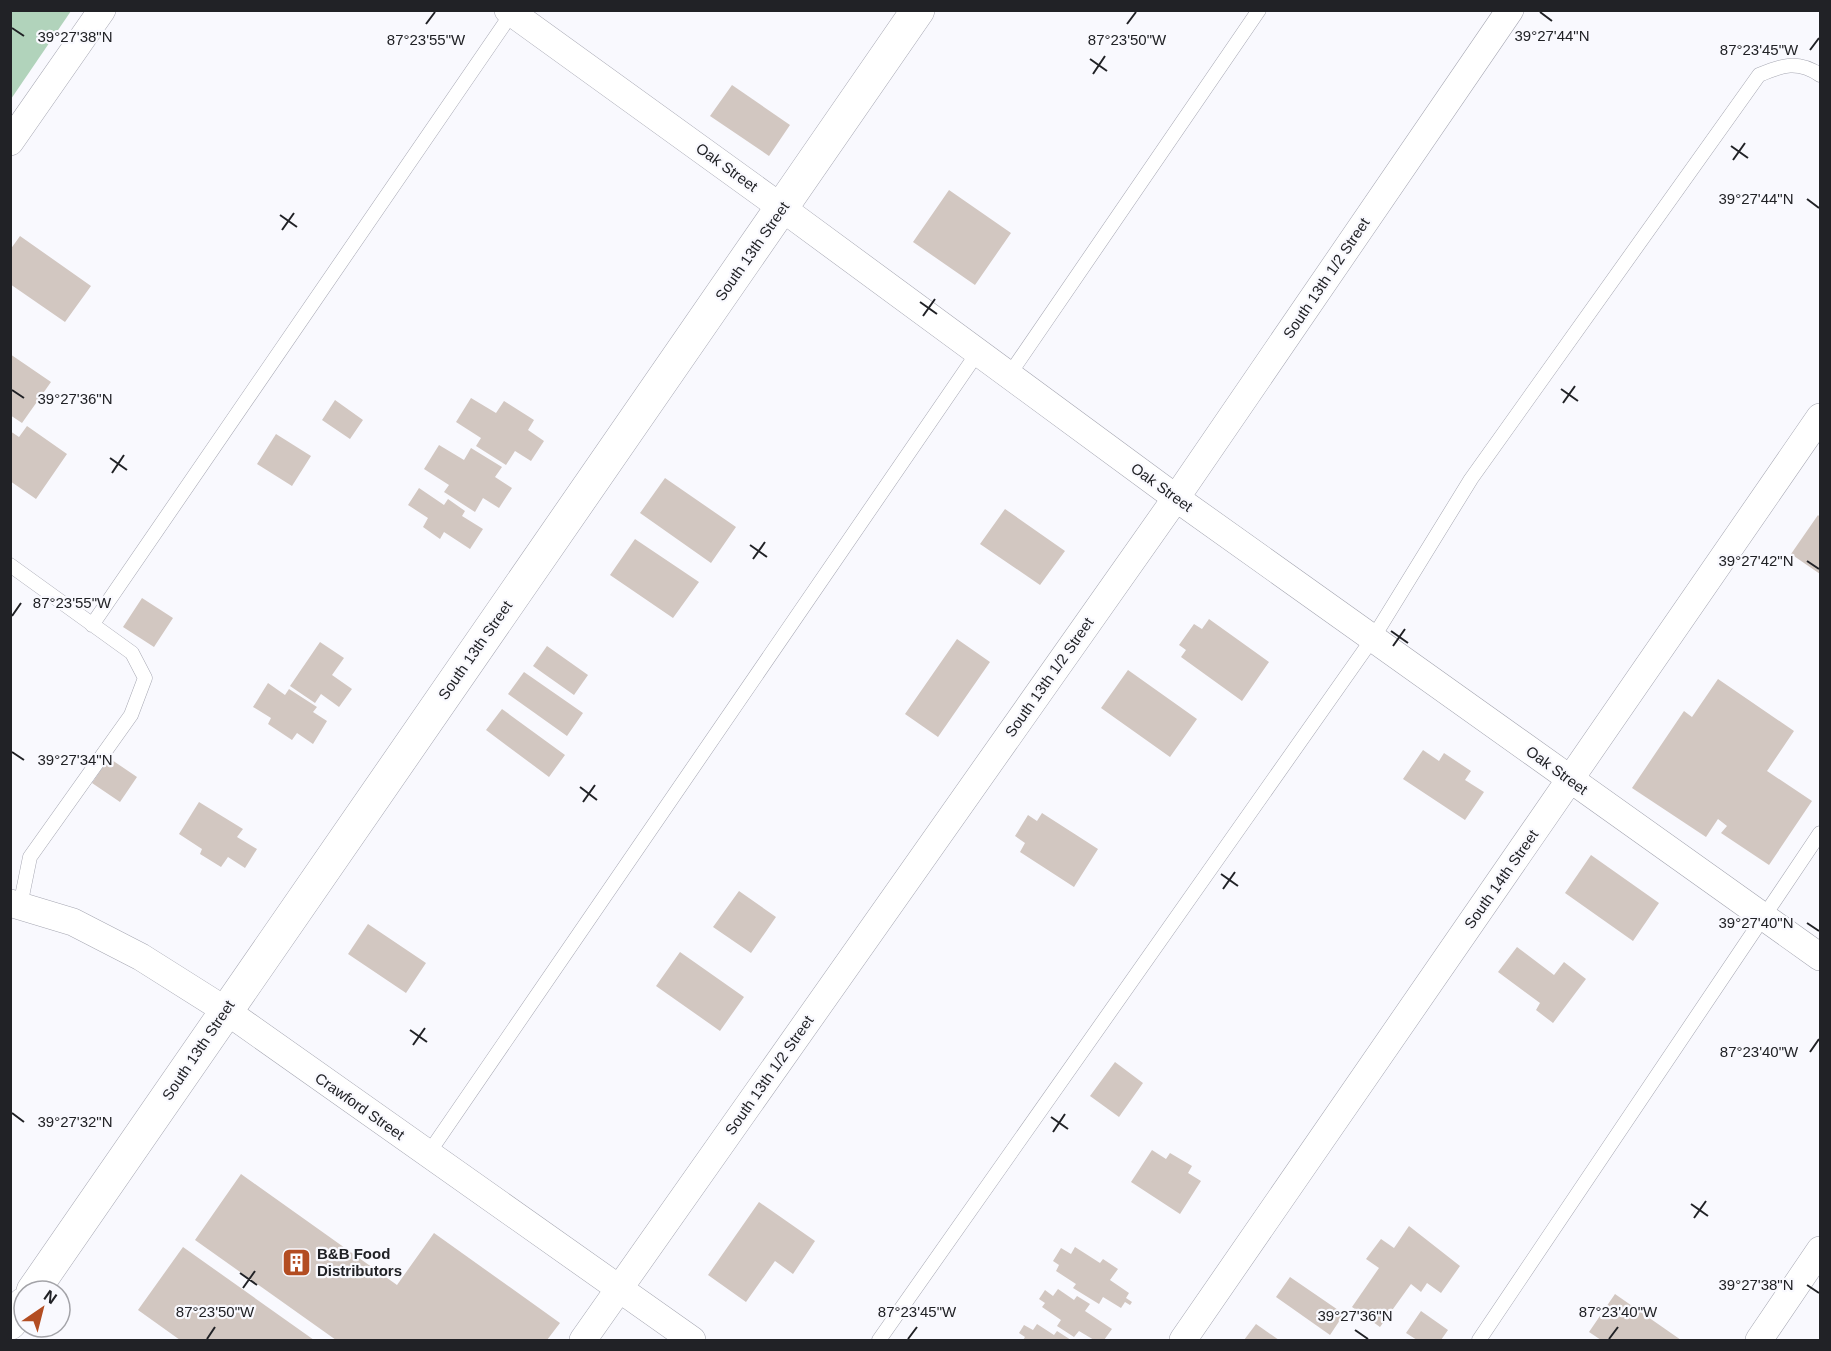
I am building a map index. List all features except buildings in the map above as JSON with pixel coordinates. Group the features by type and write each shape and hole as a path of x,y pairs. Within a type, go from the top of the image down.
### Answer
{"main road":[{"name":"South 13th Street","path":"41,1279 918,10"}],"street":[{"path":"10,142 102,10"},
{"name":"South 13th 1/2 Street","path":"583,1341 618,1288 1176,498 1510,10"},
{"name":"Oak Street","path":"511,12 782,207 1176,498 1821,957"},
{"name":"South 14th Street","path":"1183,1341 1821,417"},
{"name":"Crawford Street","path":"15,904 73,922 141,957 225,1010 692,1341"},
{"path":"1759,1341 1821,1250"}],"lane":[{"path":"1009,375 1259,10"},
{"path":"92,625 511,12"},
{"path":"879,1341 1373,639 1472,479 1759,75 1785,63 1821,75"},
{"path":"428,1154 978,352"},
{"path":"10,565 132,653 145,678 131,715 30,857 15,904"},
{"path":"1479,1341 1821,833"}],"green space":[{"path":"10,11 71,11 11,99"}],"place":[{"name":"B&B Food Distributors","path":"296,1262"}]}
